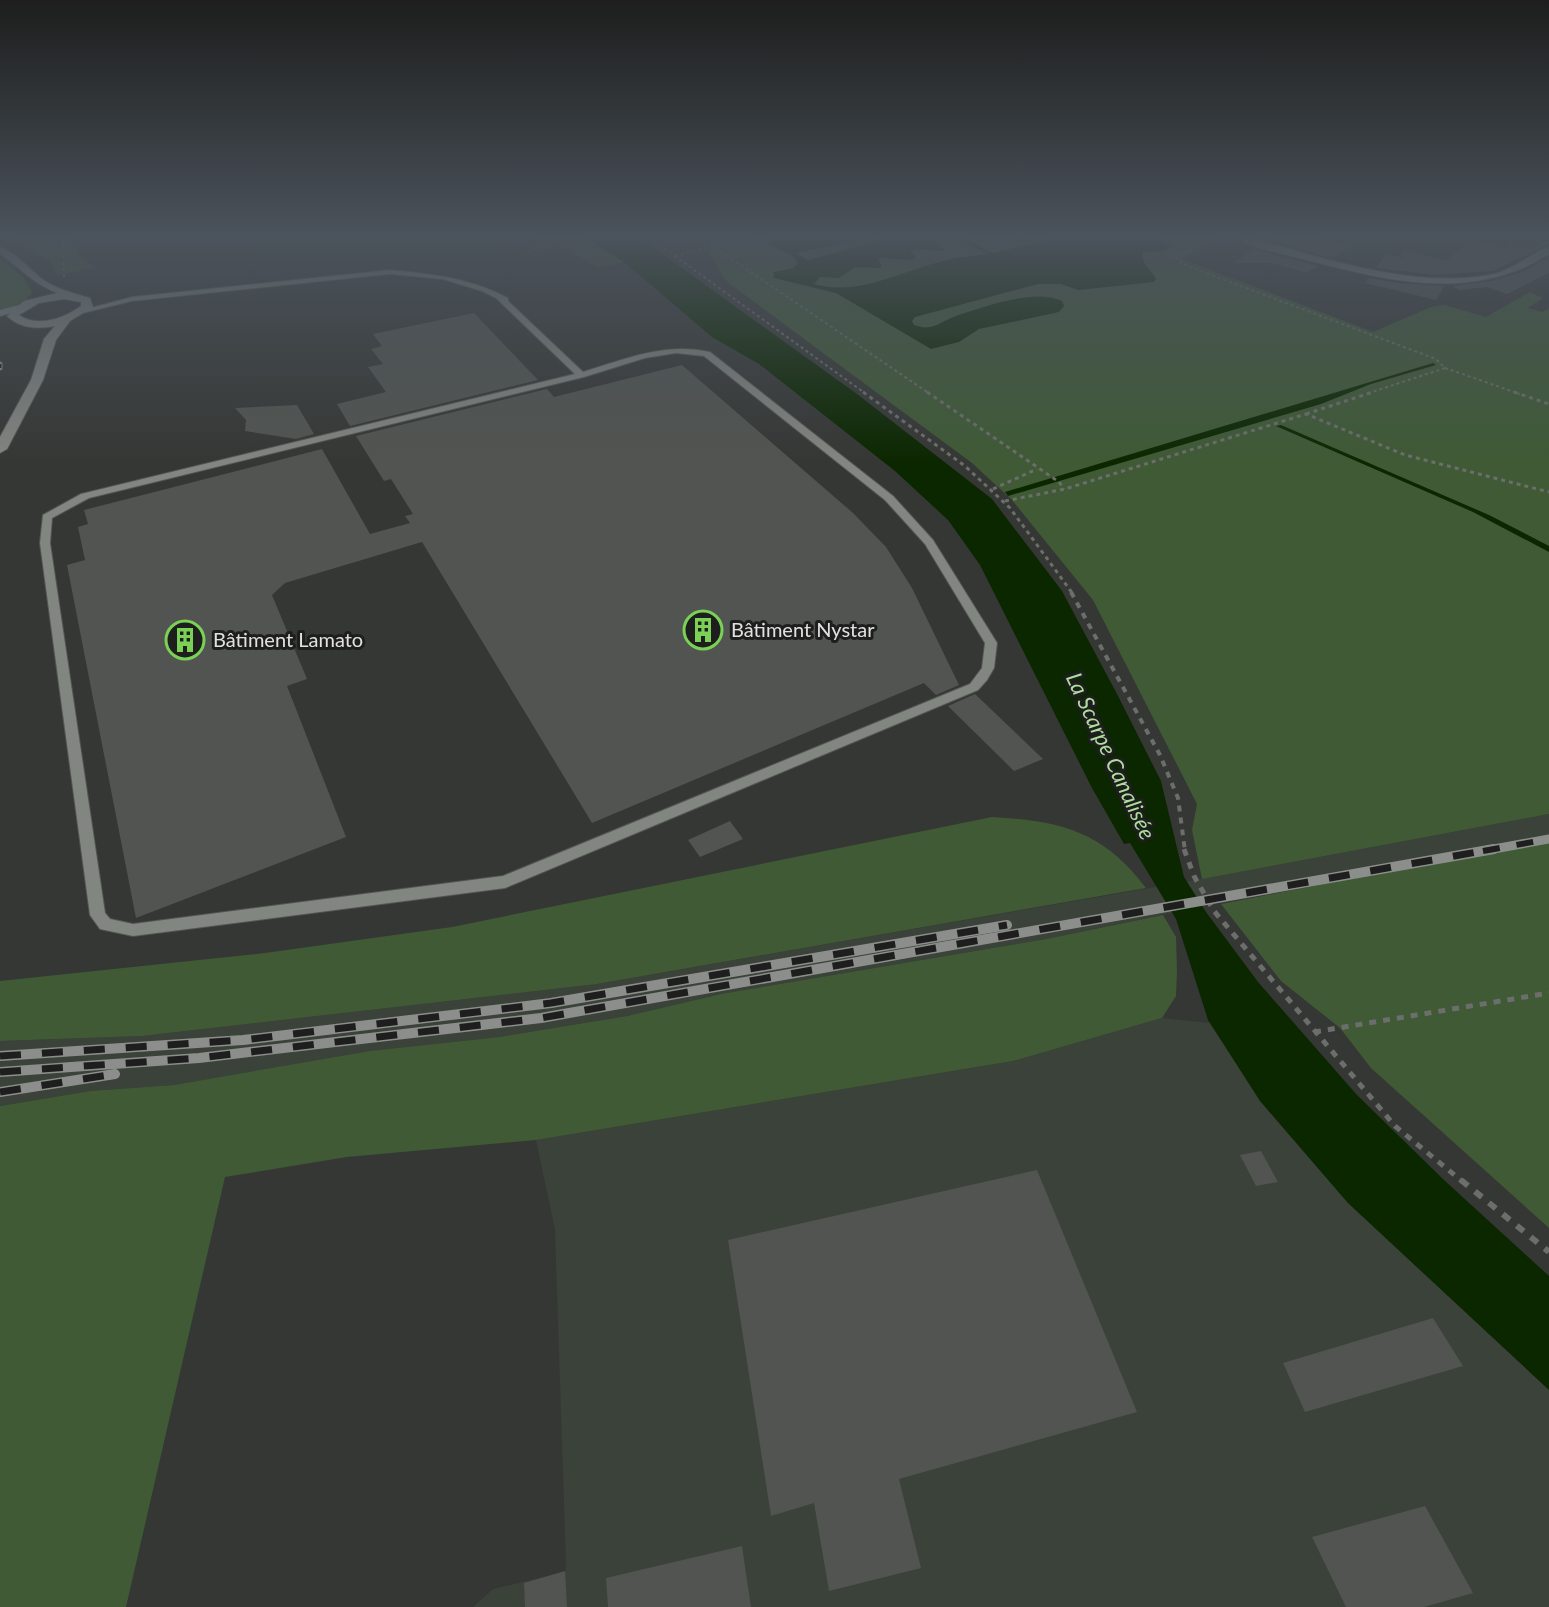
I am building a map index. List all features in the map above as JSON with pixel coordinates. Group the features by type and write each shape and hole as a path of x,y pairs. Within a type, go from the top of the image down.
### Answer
{"street":[{"path":"15,313 13,316 16,321"},
{"path":"30,324 66,319 79,313"},
{"path":"0,449 37,380 50,339 66,319"},
{"path":"0,320 30,324 50,339"}],"lane":[{"path":"517,313 581,375"},
{"path":"686,350 707,354 889,498 929,542 991,643 985,678 974,687 505,882 133,930 105,924 98,915 45,543 47,517 85,496 581,375 668,352 686,350"}],"path":[{"path":"754,313 902,419 993,489 1004,501 1081,605 1160,755 1178,798 1184,849 1194,876 1214,911 1395,1126 1549,1252"},
{"path":"810,313 1065,489"},
{"path":"1313,313 1436,359 1445,368 1549,404"},
{"path":"1004,501 1065,489 1445,368"},
{"path":"1306,414 1405,455 1549,492"},
{"path":"993,489 1037,469"},
{"path":"1314,1032 1549,993"}],"shaded area":[{"path":"769,313 1323,313 1373,332 1417,313 1472,313 1486,317 1493,313 1549,313 1549,814 1202,879 1192,830 1197,804 1093,600 1012,500 972,463"},
{"path":"1549,814 1549,840 1261,894 1046,939 721,994 627,1016 499,1037 371,1051 174,1085 90,1091 0,1106 0,1041 142,1036 597,984 1202,879"},
{"path":"992,817 1039,822 1079,833 1114,853 1146,888 597,984 142,1036 0,1041 0,981 265,953 452,927"},
{"path":"1549,840 1549,1228 1371,1068 1340,1028 1281,981 1221,904"},
{"path":"1163,915 1176,937 1177,971 1176,996 1162,1018 1013,1061 536,1140 347,1157 225,1177 126,1607 0,1607 0,1106 90,1091 174,1085 370,1051 499,1037 627,1016 721,994 1046,939"},
{"path":"1162,1018 1210,1023 1272,1115 1348,1203 1549,1390 1549,1607 473,1607 493,1589 565,1572 555,1230 536,1140 1013,1061"}],"water":[{"name":"La Scarpe Canalisée","path":"684,313 744,313 857,394 992,499 1062,591 1117,694 1161,781 1184,877 1206,912 1258,982 1357,1095 1549,1276 1549,1390 1348,1203 1260,1101 1208,1020 1176,919 1130,843 1124,844 1092,788 980,565 948,520 895,471 759,364 712,337"},
{"path":"870,313 930,313 915,317 912,321 914,325 931,327 966,313 1054,313 979,329 959,342 931,349"},
{"path":"1433,363 1436,365 1371,384 1321,404 1008,496 1005,492"},
{"path":"1281,425 1489,515 1549,546 1549,552 1473,512 1276,426"}],"building":[{"path":"474,313 538,380 350,426 337,404 386,392 368,367 383,364 371,349 382,346 373,334"},
{"name":"Bâtiment Nystar","path":"682,365 853,513 886,547 912,588 959,685 936,695 924,683 592,823 422,542 285,583 272,595 307,679 287,686 346,837 136,918 67,565 85,560 78,527 88,524 84,510 322,449 370,534 410,523 405,516 413,514 391,479 384,481 356,436 547,389 554,397"},
{"path":"297,405 314,434 296,439 245,431 246,420 235,408"},
{"path":"975,694 1043,759 1014,771 948,706"},
{"path":"730,821 743,839 700,857 688,840"},
{"path":"1261,1151 1278,1182 1256,1186 1240,1155"},
{"path":"1037,1170 1137,1412 899,1479 921,1568 829,1591 814,1503 771,1516 728,1240"},
{"path":"1433,1318 1463,1366 1305,1412 1283,1363"},
{"path":"1425,1506 1473,1593 1424,1607 1346,1607 1312,1537"},
{"path":"742,1546 751,1607 608,1607 606,1578"},
{"path":"565,1571 567,1607 525,1607 524,1583"}],"railway":[{"path":"1494,849 1549,839"},
{"path":"0,1072 199,1058 541,1018 1494,849"},
{"path":"1483,851 1494,849"},
{"path":"0,1056 243,1040 551,1003 1007,925"},
{"path":"0,1092 115,1074"}],"place":[{"name":"Bâtiment Nystar","path":"703,630"},
{"name":"Bâtiment Lamato","path":"185,640"}]}
